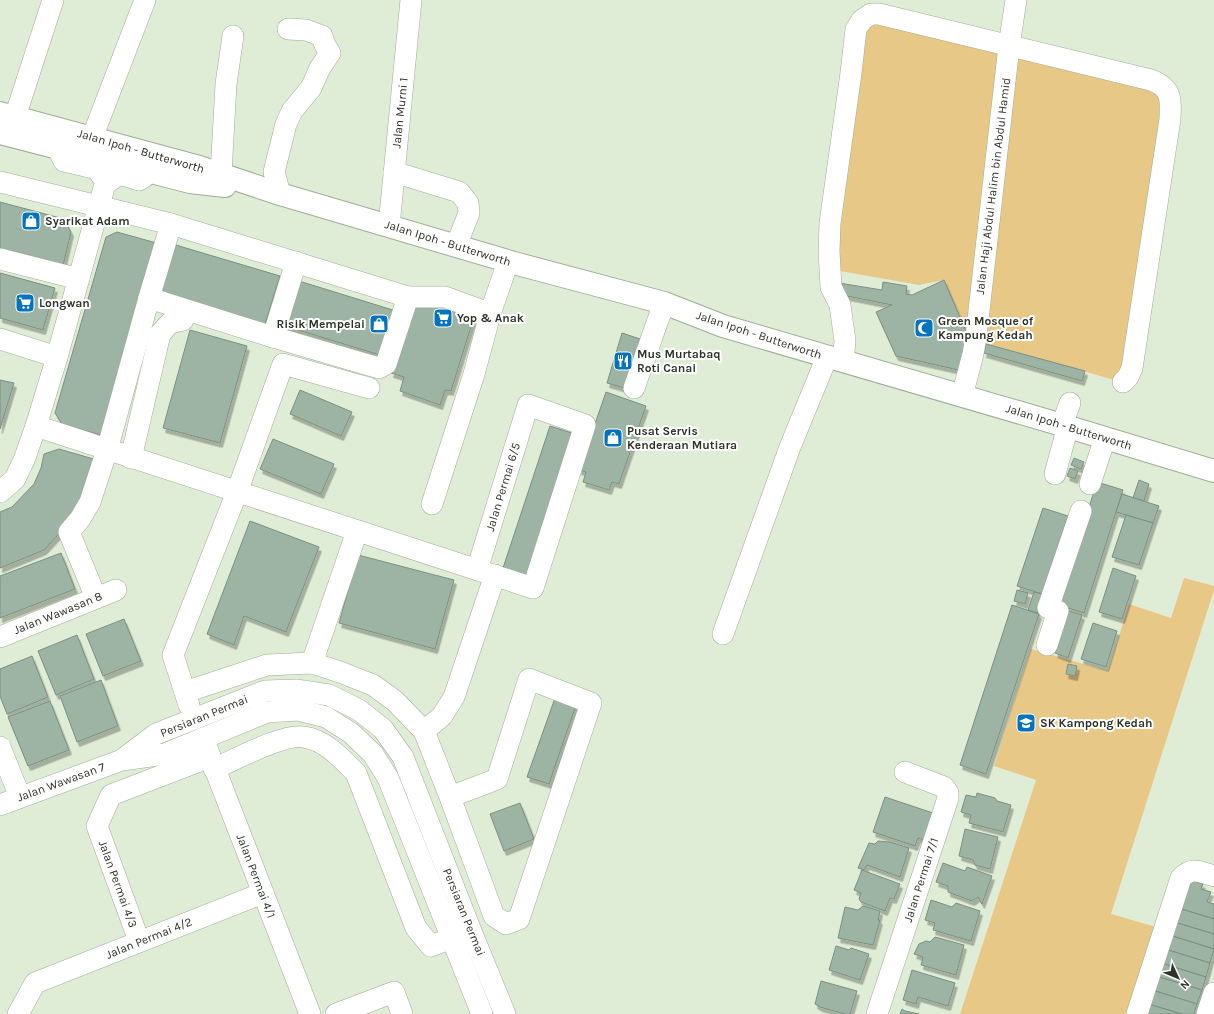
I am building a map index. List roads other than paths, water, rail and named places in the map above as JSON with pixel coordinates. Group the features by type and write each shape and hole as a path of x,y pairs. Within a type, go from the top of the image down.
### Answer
{"highway":[{"name":"Jalan Ipoh - Butterworth","path":"8,115 221,174 280,194 508,262 664,303 723,326 1065,425 1214,471"},
{"name":"Jalan Ipoh - Butterworth","path":"0,133 190,182 280,194"}],"street":[{"path":"8,115 53,0"},
{"path":"92,138 145,0"},
{"name":"Jalan Murni 1","path":"389,226 411,0"},
{"name":"Jalan Haji Abdul Halim bin Abdul Hamid","path":"962,396 979,356 1009,46 1016,0"},
{"path":"724,634 790,447 835,359 846,341 840,305 831,287 829,251 830,224 852,73 856,29 862,20 871,14 879,14 1151,80 1160,83 1165,87 1171,100 1168,126 1132,368 1128,377 1123,382"},
{"path":"280,194 275,166 289,117 311,88 320,68 330,54 322,36 306,30 288,29"},
{"path":"221,174 226,84 233,36"},
{"path":"0,492 15,479 24,460 36,426 58,357 105,184 98,169 64,162 57,148"},
{"path":"105,184 120,174 139,180 154,172"},
{"path":"394,172 459,192 468,203 469,213 456,246"},
{"path":"0,182 171,224 408,297 445,298 486,312 491,311"},
{"path":"96,598 69,532 80,519 90,502 107,450 171,224"},
{"path":"0,259 79,279"},
{"path":"273,337 296,262"},
{"path":"432,504 474,374 491,311 508,262"},
{"path":"149,298 273,337 379,368 386,364 408,297"},
{"path":"634,388 664,303"},
{"path":"131,458 160,334 170,323 183,320"},
{"path":"0,339 58,357"},
{"path":"194,719 173,655 237,492 283,364 369,388"},
{"path":"1055,474 1070,403"},
{"name":"Jalan Permai 6/5","path":"424,731 442,716 454,697 528,405 585,425 533,588 486,573"},
{"path":"36,426 486,573"},
{"path":"1090,484 1106,438"},
{"path":"1047,645 1058,611 1048,608 1081,511"},
{"path":"312,663 357,531"},
{"name":"Jalan Wawasan 8","path":"0,637 116,590"},
{"path":"185,692 267,665 312,663 373,685 395,701 424,731 494,916 506,924 519,919 591,703 529,679 497,779 450,797"},
{"name":"Persiaran Permai","path":"122,760 156,734 265,692 296,690 329,695 359,710 383,729 403,757 462,935 482,1014"},
{"name":"Persiaran Permai","path":"122,760 165,754 209,755 267,712 298,710 326,717 351,733 373,754 388,778 462,935 505,1014"},
{"path":"209,755 303,736 321,743 338,754 356,773 416,928 431,946 462,935"},
{"path":"0,747 20,797"},
{"name":"Jalan Permai 4/3","path":"139,942 97,826 111,795 209,755"},
{"name":"Jalan Permai 4/1","path":"209,755 310,1014"},
{"name":"Jalan Wawasan 7","path":"0,805 122,760"},
{"name":"Jalan Permai 7/1","path":"877,1014 948,798 948,793 944,788 905,772"},
{"path":"1137,1014 1181,878 1186,872 1191,870 1205,873"},
{"name":"Jalan Permai 4/2","path":"18,1014 35,983 262,893"},
{"path":"336,1014 394,992 402,1014"},
{"path":"1207,1014 1214,993"}],"place":[{"name":"Syarikat Adam","path":"31,221"},
{"name":"Longwan","path":"25,303"},
{"name":"Yop & Anak","path":"443,318"},
{"name":"Risik Mempelai","path":"379,324"},
{"name":"Green Mosque of Kampung Kedah","path":"924,328"},
{"name":"Mus Murtabaq Roti Canai","path":"623,361"},
{"name":"Pusat Servis Kenderaan Mutiara","path":"613,438"},
{"name":"SK Kampong Kedah","path":"1026,723"}]}
